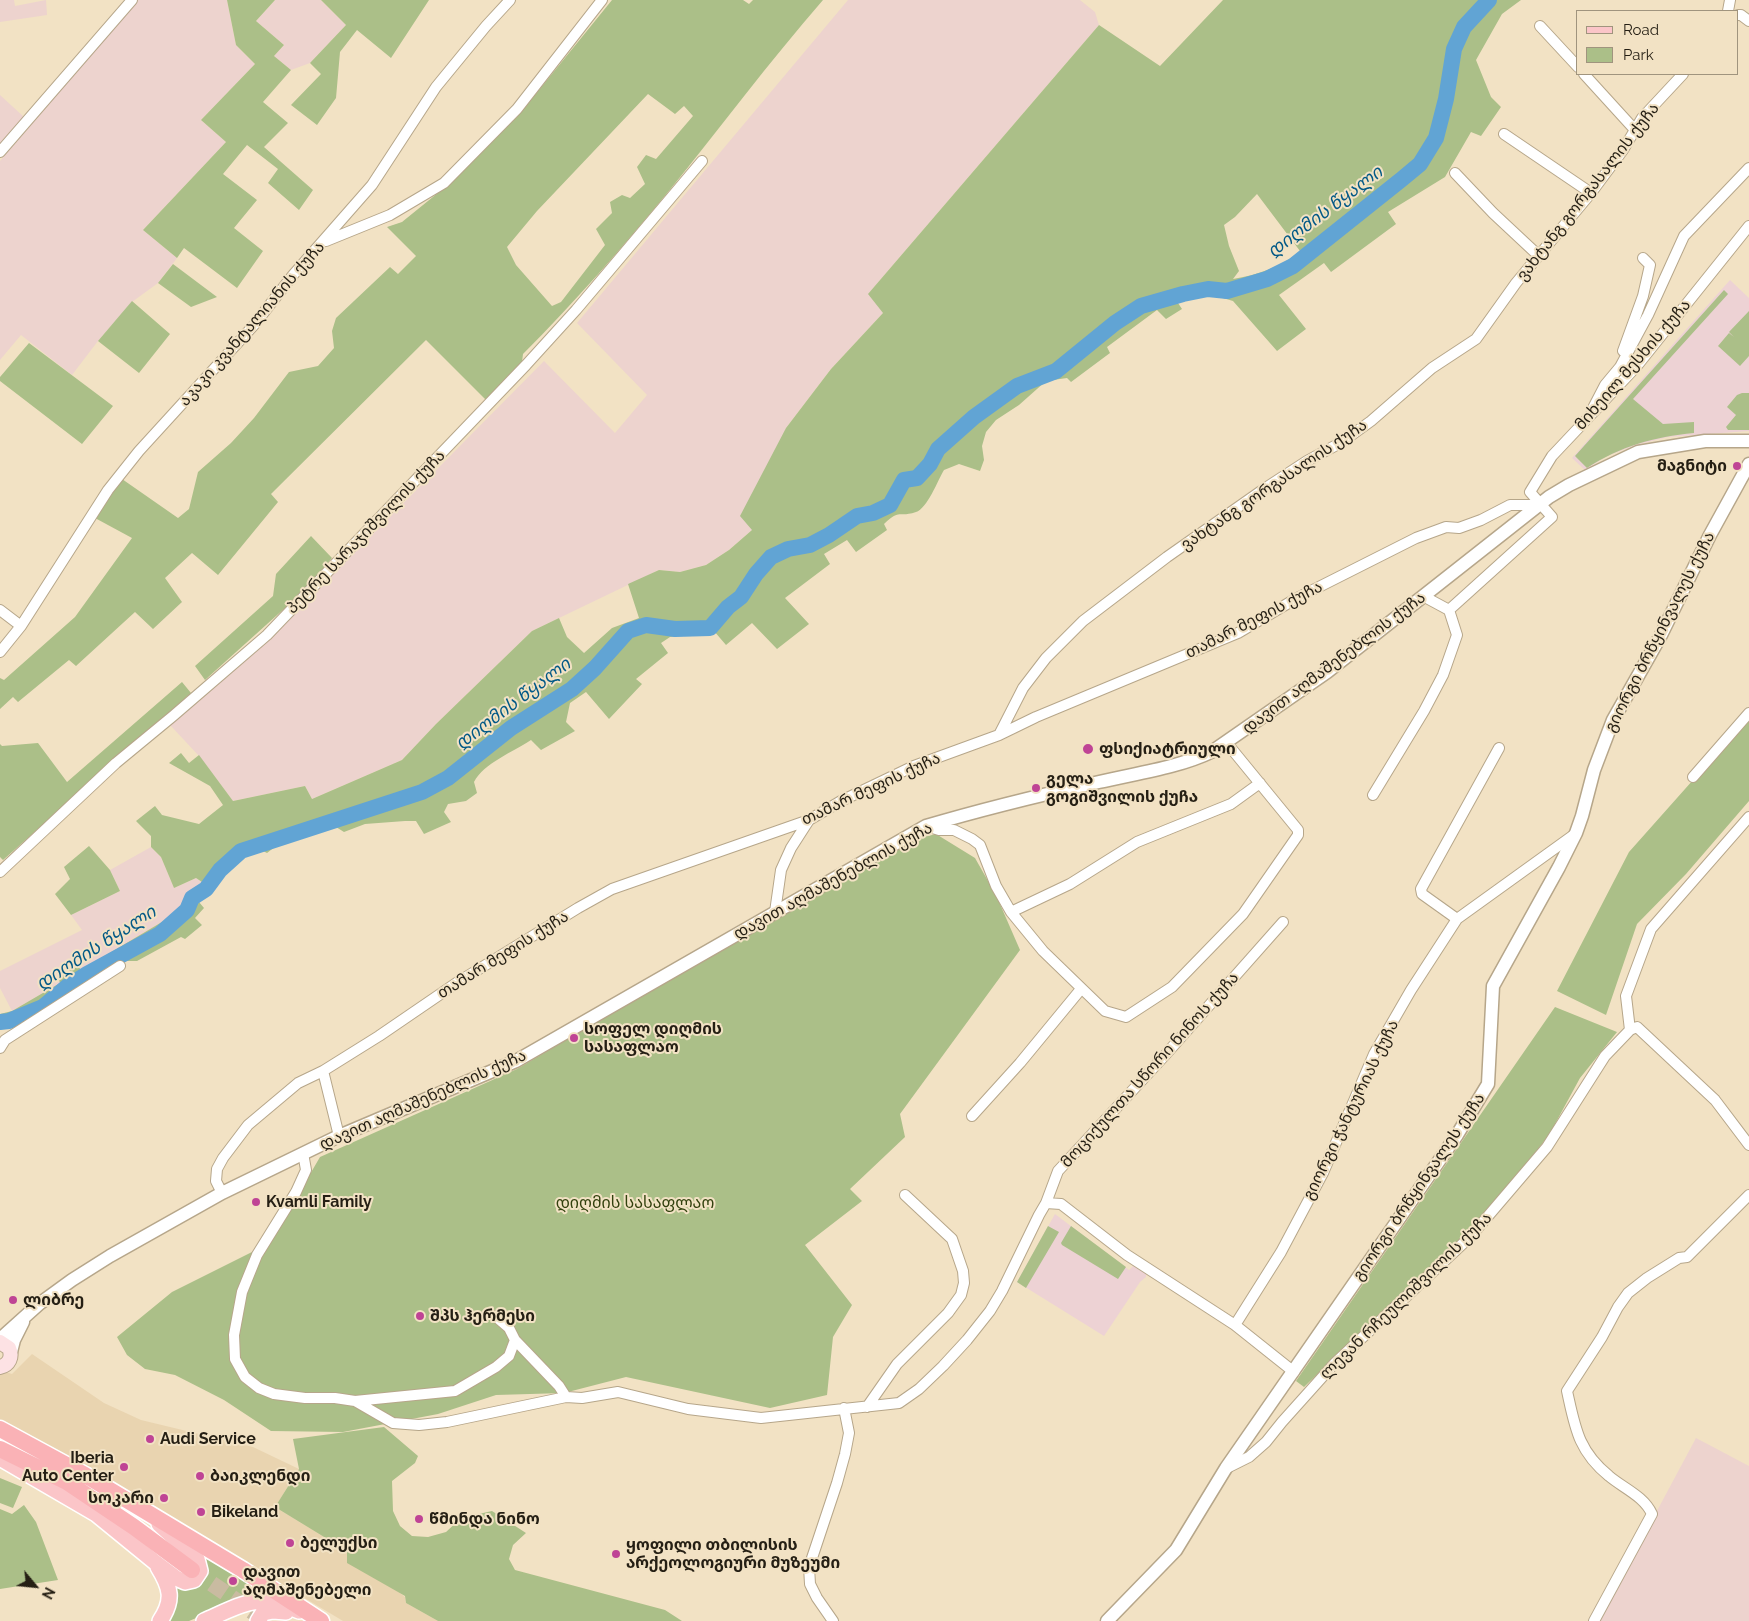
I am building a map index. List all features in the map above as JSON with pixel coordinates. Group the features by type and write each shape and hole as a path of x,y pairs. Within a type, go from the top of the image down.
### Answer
{"highway":[{"path":"0,1429 85,1475 243,1570 314,1617"},
{"path":"0,1449 67,1482 192,1570"}],"main road":[{"path":"0,1340 7,1345 11,1352 8,1364 0,1367"},
{"path":"0,1458 96,1514 180,1580 185,1582 194,1580 200,1571 199,1563 194,1555 149,1514"},
{"path":"156,1563 168,1586 170,1596 168,1608 160,1621"},
{"path":"206,1620 238,1607 262,1601 274,1602 314,1617"},
{"path":"258,1621 260,1616 267,1612 314,1617"},
{"path":"206,1620 228,1621"}],"street":[{"path":"0,152 132,0"},
{"name":"აკაკი კვანტალიანის ქუჩა","path":"0,652 21,626 108,490 139,451 254,325 293,275 372,185 436,87 510,0"},
{"path":"323,242 390,216 444,183 517,109 602,0"},
{"path":"1540,26 1576,66"},
{"path":"1585,75 1635,130"},
{"name":"ვახტანგ გორგასალის ქუჩა","path":"999,735 1023,688 1046,658 1083,621 1167,557 1264,489 1342,442 1371,421 1432,368 1476,339 1516,283 1591,193 1623,150 1642,118 1682,75"},
{"path":"1504,134 1591,193"},
{"name":"პეტრე სარაჯიშვილის ქუჩა","path":"0,872 116,764 267,635 526,365 576,310 702,161"},
{"path":"1605,385 1620,367 1648,315 1684,236 1749,168"},
{"path":"1455,173 1493,213 1539,256"},
{"name":"მიხეილ მესხის ქუჩა","path":"1540,505 1530,492 1552,456 1636,367 1749,226"},
{"path":"1586,422 1621,354 1643,296 1650,265 1643,258"},
{"name":"დავით აღმაშენებლის ქუჩა","path":"0,1340 59,1289 110,1256 222,1193 339,1136 516,1061 926,826 998,805 1189,761 1206,754 1327,672 1569,484 1638,452 1705,441 1749,441"},
{"name":"გიორგი ბრწყინვალეს ქუჩა","path":"1107,1621 1176,1550 1226,1468 1457,1135 1488,1084 1493,986 1576,833 1594,770 1613,720 1660,637 1710,535 1749,464"},
{"name":"თამარ მეფის ქუჩა","path":"222,1193 216,1181 217,1170 248,1126 298,1083 324,1071 458,982 612,888 808,820 841,801 914,766 999,735 1036,717 1238,632 1296,598 1416,538 1446,527 1459,528 1481,520 1510,505 1540,505"},
{"path":"1449,610 1552,517 1540,505"},
{"path":"1373,795 1424,711 1443,675 1457,636 1449,610 1424,596"},
{"path":"0,610 21,626"},
{"path":"1693,777 1749,713"},
{"path":"926,826 939,830 954,830 980,845 996,886 1011,912 1043,951 1105,1011 1126,1017 1172,987 1244,914 1298,832 1226,742"},
{"path":"1457,919 1422,894 1421,889 1499,748"},
{"path":"1011,912 1070,884 1137,842 1231,804 1260,783"},
{"path":"1749,817 1651,929 1626,996 1630,1030 1637,1026 1715,1100 1749,1145"},
{"path":"775,912 782,870 791,848 808,820"},
{"name":"გიორგი ჭანტურიას ქუჩა","path":"1235,1325 1281,1252 1322,1173 1374,1054 1411,990 1457,919 1576,833"},
{"name":"მოციქულთა სწორი ნინოს ქუჩა","path":"355,1401 393,1423 419,1425 447,1422 566,1396 582,1398 618,1392 688,1409 761,1418 899,1403 919,1389 967,1340 990,1311 1046,1203 1058,1170 1148,1075 1283,922"},
{"path":"0,1048 5,1040 120,966"},
{"path":"972,1116 1020,1064 1081,989"},
{"name":"ლევან რჩეულიშვილის ქუჩა","path":"1226,1468 1249,1457 1266,1442 1334,1364 1471,1236 1547,1147 1605,1056 1630,1030"},
{"path":"324,1071 339,1136"},
{"name":"მოციქულთა სწორი ნინოს ქუჩა","path":"303,1153 306,1170 296,1192 257,1255 242,1292 234,1335 235,1359 244,1376 259,1388 274,1394 305,1398 335,1398 355,1401 455,1391 496,1367 509,1356 515,1340"},
{"path":"1594,1621 1652,1514 1643,1501 1608,1476 1592,1460 1579,1441 1566,1391 1602,1337 1628,1293 1647,1278 1679,1258 1688,1257 1749,1194"},
{"path":"868,1407 897,1364 962,1295 964,1284 963,1271 952,1239 906,1195"},
{"path":"1046,1203 1061,1204 1127,1255 1235,1325 1294,1372"},
{"name":"დავით აღმაშენებლის ქუჩა","path":"11,1352 26,1316"},
{"path":"495,1316 509,1328 515,1340 559,1386 566,1396"},
{"path":"833,1621 810,1584 810,1567 837,1483 849,1433 844,1408"}],"shaded area":[{"path":"0,0 14,0 15,6 46,0 47,15 0,22"},
{"path":"138,0 227,0 236,45 255,64 201,120 226,142 143,230 177,258 158,283 132,302 98,341 72,375 21,335 0,360 0,161"},
{"path":"275,0 321,0 346,25 310,63 291,70 274,56 284,45 256,21"},
{"path":"848,0 1080,0 1095,12 1099,25 869,293 883,313 831,369 786,428 752,530 729,550 706,565 680,572 659,570 532,631 436,724 402,760 312,799 305,786 233,801 199,756 170,725 274,634 544,361 615,433 647,395 577,323"},
{"path":"0,95 24,117 0,146"},
{"path":"1730,280 1749,298 1749,431 1668,437 1636,445 1607,456 1585,470 1572,458"},
{"path":"151,847 161,857 174,888 196,878 202,882 177,913 81,970 78,966 58,978 60,983 12,1011 0,988 0,971 82,930 71,915 120,891 110,870"},
{"path":"1055,1214 1129,1270 1134,1265 1146,1273 1146,1277 1140,1282 1104,1336 1017,1282"},
{"path":"32,1354 104,1403 141,1420 253,1447 299,1469 275,1507 347,1551 405,1597 406,1603 438,1621 343,1621 79,1463 0,1422 0,1370 12,1374"},
{"path":"1696,1438 1749,1466 1749,1621 1598,1621"}],"green space":[{"path":"227,0 275,0 256,21 284,45 274,56 291,70 263,102 288,123 264,147 313,190 299,210 268,183 278,169 247,145 223,174 257,200 234,228 263,251 237,288 184,248 177,258 143,230 226,142 201,120 255,64 236,45"},
{"path":"321,0 429,0 391,58 357,30 340,52 336,98 317,125 291,105 321,74 310,63 346,25"},
{"path":"612,0 743,0 749,4 753,0 823,0 783,47 651,213 579,295 523,354 522,362 487,401 426,340 271,494 278,502 218,575 192,553 165,578 182,602 153,629 135,612 76,666 69,660 18,702 13,697 0,709 0,678 4,680 75,617 132,538 95,518 122,479 178,518 189,509 198,472 231,443 254,418 289,372 318,366 334,348 332,331 336,318 390,267 398,274 416,256 387,227 402,222 444,188 517,117","holes":["648,94 675,114 684,106 693,116 656,159 646,155 637,167 645,184 630,198 622,195 610,202 612,213 596,229 605,245 561,302 552,306 516,265 507,247 537,211"]},
{"path":"1223,0 1521,0 1502,14 1476,60 1491,97 1501,107 1481,136 1471,132 1445,177 1388,212 1396,224 1331,272 1324,263 1279,295 1306,329 1277,351 1233,301 1216,296 1197,295 1176,300 1182,309 1166,319 1157,310 1107,347 1110,353 1071,382 1067,378 1046,381 1019,405 996,420 986,432 982,446 984,460 980,471 959,464 944,470 928,500 920,510 910,514 893,516 884,524 887,530 856,552 847,540 824,554 830,564 785,598 809,624 777,649 752,623 726,645 714,631 670,637 661,643 668,653 636,679 642,684 609,719 586,692 570,703 566,722 575,731 541,750 531,740 499,758 485,769 474,782 477,793 466,801 448,804 444,812 451,822 424,834 416,821 365,824 344,832 336,827 276,846 267,853 259,849 249,853 227,868 199,902 204,908 195,918 202,925 185,939 181,937 137,961 122,961 21,1025 19,1022 0,1026 0,1014 12,1011 60,983 58,977 78,966 81,970 177,913 202,882 196,878 174,888 161,857 151,847 151,836 136,821 155,806 162,815 199,824 223,805 210,786 169,763 181,753 189,763 199,755 233,801 305,786 312,799 402,760 436,724 532,631 559,618 567,637 584,653 612,628 639,618 628,584 659,570 680,572 706,565 729,550 752,530 740,516 786,428 831,369 883,313 868,294 1099,25 1160,66","holes":["1257,194 1300,251 1285,262 1269,270 1233,279 1239,271 1229,246 1224,225 1235,217"]},
{"path":"173,264 217,297 191,307 158,283"},
{"path":"1724,290 1728,294 1633,399 1663,424 1694,422 1694,433 1665,437 1625,448 1587,468 1575,456"},
{"path":"132,301 170,334 139,373 98,341"},
{"path":"1749,311 1749,356 1740,366 1718,346 1729,333 1734,337 1729,332"},
{"path":"29,343 113,406 82,444 0,381 0,377"},
{"path":"1749,393 1749,430 1728,430 1726,427 1736,415 1727,407 1737,395"},
{"path":"311,536 332,558 306,589 205,680 195,666 273,596 276,574"},
{"path":"182,682 191,693 3,860 0,857 0,744 2,746 38,743 67,782"},
{"path":"1749,717 1749,801 1686,874 1637,924 1606,1015 1557,991 1629,852"},
{"name":"დიღმის სასაფლაო","path":"936,834 975,858 996,895 1020,950 900,1114 905,1137 850,1189 862,1201 805,1245 852,1305 833,1337 827,1395 770,1408 626,1377 564,1393 496,1395 438,1414 343,1432 271,1431 224,1400 175,1375 145,1369 127,1355 117,1337 172,1292 270,1243 320,1157 517,1069 818,891 912,840"},
{"path":"89,846 110,870 120,891 71,915 55,894 70,879 64,867"},
{"path":"1555,1007 1617,1032 1580,1078 1549,1135 1495,1203 1445,1258 1397,1298 1304,1387 1296,1381"},
{"path":"1048,1226 1059,1232 1026,1288 1017,1282"},
{"path":"1071,1226 1126,1267 1118,1279 1062,1245 1061,1243"},
{"path":"384,1427 418,1456 415,1463 392,1481 393,1511 400,1526 412,1536 428,1537 446,1532 461,1518 492,1511 526,1533 513,1545 509,1559 515,1570 665,1610 682,1621 438,1621 406,1603 405,1596 347,1563 347,1551 275,1507 299,1469 293,1439"},
{"path":"0,1478 22,1487 13,1508 0,1503"},
{"path":"24,1505 36,1522 58,1580 0,1589 0,1509 12,1514"},
{"path":"198,1553 268,1595 244,1598 189,1621 168,1621 174,1584 200,1583 203,1580 205,1572"}],"waterway":[{"name":"დიღმის წყალი","path":"0,1022 9,1021 43,1007 68,986 87,974 160,934 187,910 192,898 206,889 220,870 241,851 422,792 448,778 511,728 572,689 595,668 628,631 646,625 675,629 710,628 728,607 741,597 756,574 771,557 788,549 810,545 857,516 873,513 890,505 904,480 917,478 930,464 938,449 974,417 1017,386 1056,371 1115,323 1141,306 1208,289 1227,291 1267,279 1293,266 1420,164 1436,138 1446,99 1454,49 1464,27 1489,0"}],"tunnel":[{"path":"192,1570 266,1621"}],"place":[{"name":"მაგნიტი","path":"1737,466"},
{"name":"ფსიქიატრიული","path":"1088,749"},
{"name":"გელა გოგიშვილის ქუჩა","path":"1036,788"},
{"name":"სოფელ დიღმის სასაფლაო","path":"574,1038"},
{"name":"Kvamli Family","path":"256,1202"},
{"name":"ლიბრე","path":"13,1300"},
{"name":"შპს ჰერმესი","path":"420,1316"},
{"name":"Audi Service","path":"150,1439"},
{"name":"Iberia Auto Center","path":"124,1467"},
{"name":"ბაიკლენდი","path":"200,1476"},
{"name":"სოკარი","path":"164,1498"},
{"name":"Bikeland","path":"201,1512"},
{"name":"წმინდა ნინო","path":"419,1519"},
{"name":"ბელუქსი","path":"290,1543"},
{"name":"ყოფილი თბილისის არქეოლოგიური მუზეუმი","path":"616,1554"},
{"name":"დავით აღმაშენებელი","path":"233,1581"}]}
